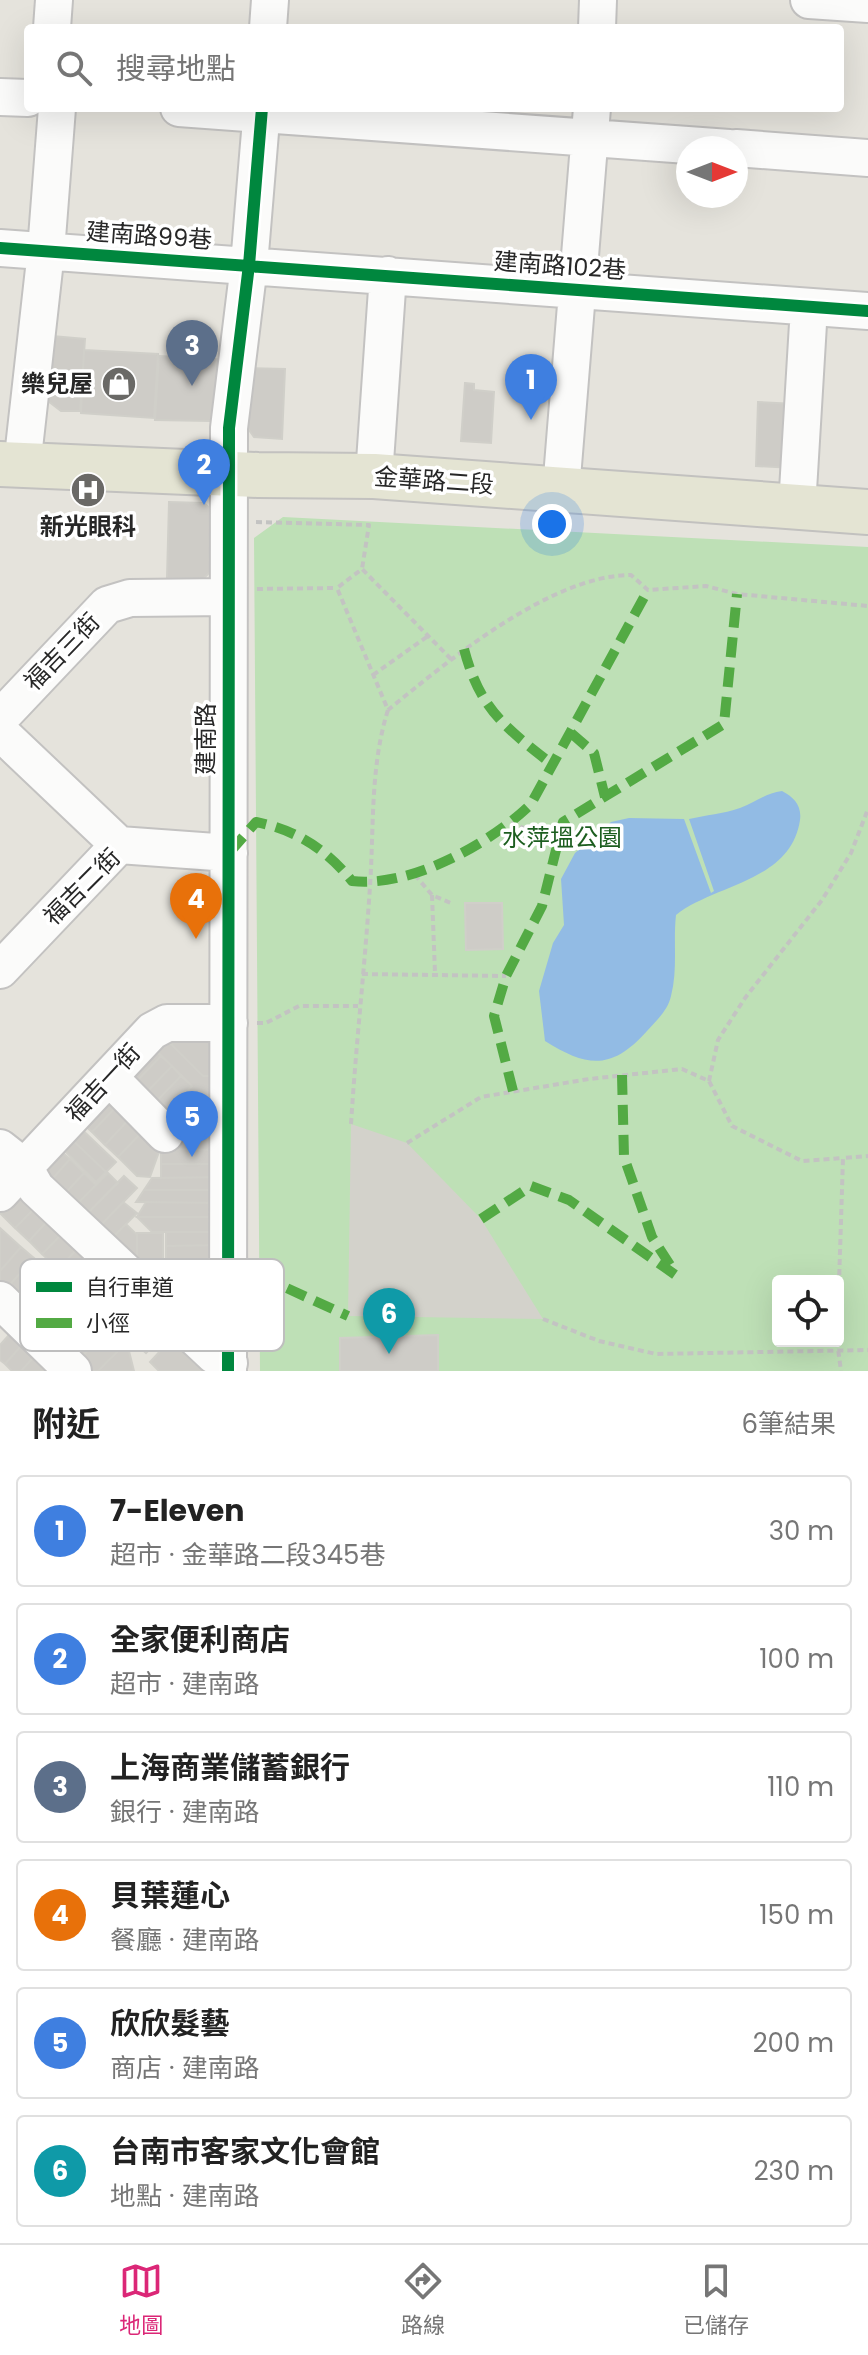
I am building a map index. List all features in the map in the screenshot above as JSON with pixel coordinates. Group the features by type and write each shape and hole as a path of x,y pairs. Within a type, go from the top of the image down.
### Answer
{"main road":[{"name":"金華路二段","path":"11,465 374,476 868,512"}],"street":[{"path":"52,24 54,0"},
{"path":"268,24 270,0"},
{"path":"597,24 598,0"},
{"path":"809,0 868,4"},
{"path":"0,97 24,98"},
{"path":"11,465 46,251 57,112"},
{"name":"建南路","path":"228,1259 229,853 242,593 229,428 249,265 261,112"},
{"path":"288,112 591,123 676,138"},
{"path":"561,490 591,123"},
{"path":"748,149 868,158"},
{"name":"建南路99巷","path":"0,248 249,265"},
{"name":"建南路102巷","path":"249,265 868,311"},
{"path":"374,476 388,275"},
{"path":"797,507 809,307"},
{"name":"福吉三街","path":"0,718 107,605 130,598 242,593"},
{"path":"0,732 119,845"},
{"name":"福吉二街","path":"0,970 119,845 229,853"},
{"name":"福吉一街","path":"8,1170 109,1077 152,1031 167,1023 229,1023"},
{"path":"109,1077 165,1134"},
{"path":"8,1170 36,1188 112,1259"},
{"path":"0,1300 20,1319"},
{"path":"52,1351 73,1371"},
{"path":"210,1351 228,1367"}],"path":[{"path":"242,593 337,588 362,569 369,525 256,522 254,525"},
{"path":"362,569 451,659"},
{"path":"351,1124 358,1006 371,883 370,838 380,733 388,710 451,659 514,616 603,575 631,575 648,590 706,586 737,594 868,606"},
{"path":"337,588 388,710"},
{"path":"373,675 428,636"},
{"path":"709,1081 718,1040 745,998 822,900 851,853 868,809"},
{"path":"511,823 536,833 563,822"},
{"path":"415,875 432,895 453,904"},
{"path":"432,895 435,973"},
{"path":"362,974 506,976"},
{"path":"229,1023 266,1023 299,1006 358,1006"},
{"path":"407,1143 481,1097 589,1079 682,1069 709,1081 732,1126 802,1161 868,1156"},
{"path":"839,1275 843,1158"},
{"path":"543,1319 599,1341 656,1354 868,1350"},
{"path":"837,1347 841,1371"}],"green space":[{"name":"水萍塭公園","path":"283,517 868,547 868,1371 260,1371 260,1351 284,1351 284,1259 259,1259 254,538"}],"shaded area":[{"path":"351,1124 407,1143 481,1219 543,1319 348,1316"}],"water":[{"path":"782,791 793,799 800,810 794,841 782,857 767,869 676,915 670,1001 647,1031 622,1053 599,1061 574,1056 545,1041 539,991 553,943 564,925 561,879 575,853 611,822 629,818 684,819 711,893 714,891 689,819 734,810"}],"building":[{"path":"52,336 85,339 80,411 61,411 48,401"},
{"name":"樂兒屋","path":"84,350 158,354 154,418 81,413"},
{"path":"159,356 229,360 225,411 211,421 155,420"},
{"path":"247,368 285,369 282,439 254,437 244,423"},
{"path":"465,383 474,384 474,390 494,392 491,443 461,441"},
{"path":"758,402 795,404 793,468 756,466"},
{"path":"169,502 204,503 217,515 216,566 204,578 167,578"},
{"path":"465,903 502,903 503,949 466,950"},
{"path":"211,1037 223,1076 203,1076 168,1041"},
{"path":"168,1041 203,1076 223,1076 223,1106 174,1107 192,1086 151,1045"},
{"path":"151,1045 161,1056 132,1086 121,1076"},
{"path":"161,1056 172,1066 142,1097 132,1086"},
{"path":"172,1066 181,1076 152,1106 142,1097"},
{"path":"181,1076 192,1086 163,1117 152,1106"},
{"path":"104,1092 118,1105 92,1132 78,1119"},
{"path":"118,1105 131,1117 105,1145 92,1132"},
{"path":"181,1106 223,1106 223,1120 181,1120"},
{"path":"131,1117 144,1130 118,1157 105,1145"},
{"path":"175,1120 223,1120 223,1134 175,1134"},
{"path":"74,1122 116,1162 106,1172 64,1132"},
{"path":"144,1130 161,1146 150,1177 137,1176 118,1157"},
{"path":"64,1132 106,1172 96,1182 55,1141"},
{"path":"181,1134 223,1134 223,1150 171,1149"},
{"path":"53,1144 70,1159 46,1186 33,1164"},
{"path":"161,1149 223,1150 223,1164 161,1164"},
{"path":"70,1159 84,1173 60,1199 46,1186"},
{"path":"161,1164 223,1164 223,1177 161,1178"},
{"path":"84,1173 96,1185 71,1210 60,1199"},
{"path":"108,1173 118,1183 81,1220 71,1210"},
{"path":"124,1176 137,1188 94,1232 81,1220"},
{"path":"223,1177 223,1190 144,1190 152,1178"},
{"path":"144,1190 223,1190 223,1203 136,1202"},
{"path":"18,1194 40,1203 15,1228 0,1213"},
{"path":"123,1202 137,1213 105,1245 94,1232"},
{"path":"146,1202 223,1203 222,1217 137,1217"},
{"path":"40,1203 53,1215 29,1241 15,1228"},
{"path":"53,1215 67,1229 42,1254 29,1241"},
{"path":"137,1217 222,1217 222,1232 152,1232"},
{"path":"126,1224 137,1235 137,1256 118,1259 105,1245"},
{"path":"0,1228 21,1247 0,1271"},
{"path":"67,1229 82,1244 68,1259 47,1259 42,1254"},
{"path":"166,1232 222,1232 222,1245 166,1246"},
{"path":"137,1233 163,1233 163,1259 133,1259 137,1256"},
{"path":"82,1244 98,1258 97,1259 68,1259"},
{"path":"222,1245 222,1259 166,1259 166,1246"},
{"path":"21,1247 34,1258 20,1259 20,1273 4,1291 0,1287 0,1271"},
{"path":"20,1273 20,1297 15,1302 4,1291"},
{"path":"17,1326 20,1329 20,1347 5,1364 0,1360 0,1345"},
{"path":"438,1335 438,1371 340,1371 340,1338"},
{"path":"20,1347 20,1351 39,1351 21,1371 12,1371 5,1364"},
{"path":"39,1351 45,1351 54,1359 43,1371 21,1371"},
{"path":"66,1351 87,1351 77,1361"},
{"path":"87,1351 118,1351 98,1371 88,1371 77,1361"},
{"path":"118,1351 129,1351 134,1371 98,1371"},
{"path":"160,1351 197,1351 220,1371 159,1371 150,1362"}],"marked path":[{"path":"230,852 256,822 284,830 309,842 332,859 352,881 375,881 399,878 423,870 472,848 531,804 648,590"},
{"path":"513,1091 494,1016 506,976 542,906 563,822 724,724 737,594"},
{"path":"464,649 470,670 487,703 508,728 553,765"},
{"path":"571,733 594,753 605,797"},
{"path":"622,1075 624,1157 652,1237 672,1268"},
{"path":"481,1219 531,1186 569,1200 677,1276"},
{"path":"284,1287 348,1316"}],"cycle path":[{"path":"228,1259 229,428 249,265 262,112"},
{"path":"0,248 868,311"},
{"path":"228,1351 228,1371"}],"place":[{"name":"樂兒屋","path":"119,384"},
{"name":"上海商業儲蓄銀行","path":"192,386"},
{"name":"7-Eleven","path":"531,420"},
{"name":"新光眼科","path":"88,490"},
{"name":"全家便利商店","path":"204,505"},
{"name":"貝葉蓮心","path":"196,939"},
{"name":"欣欣髮藝","path":"192,1157"},
{"name":"台南市客家文化會館","path":"389,1354"}]}
